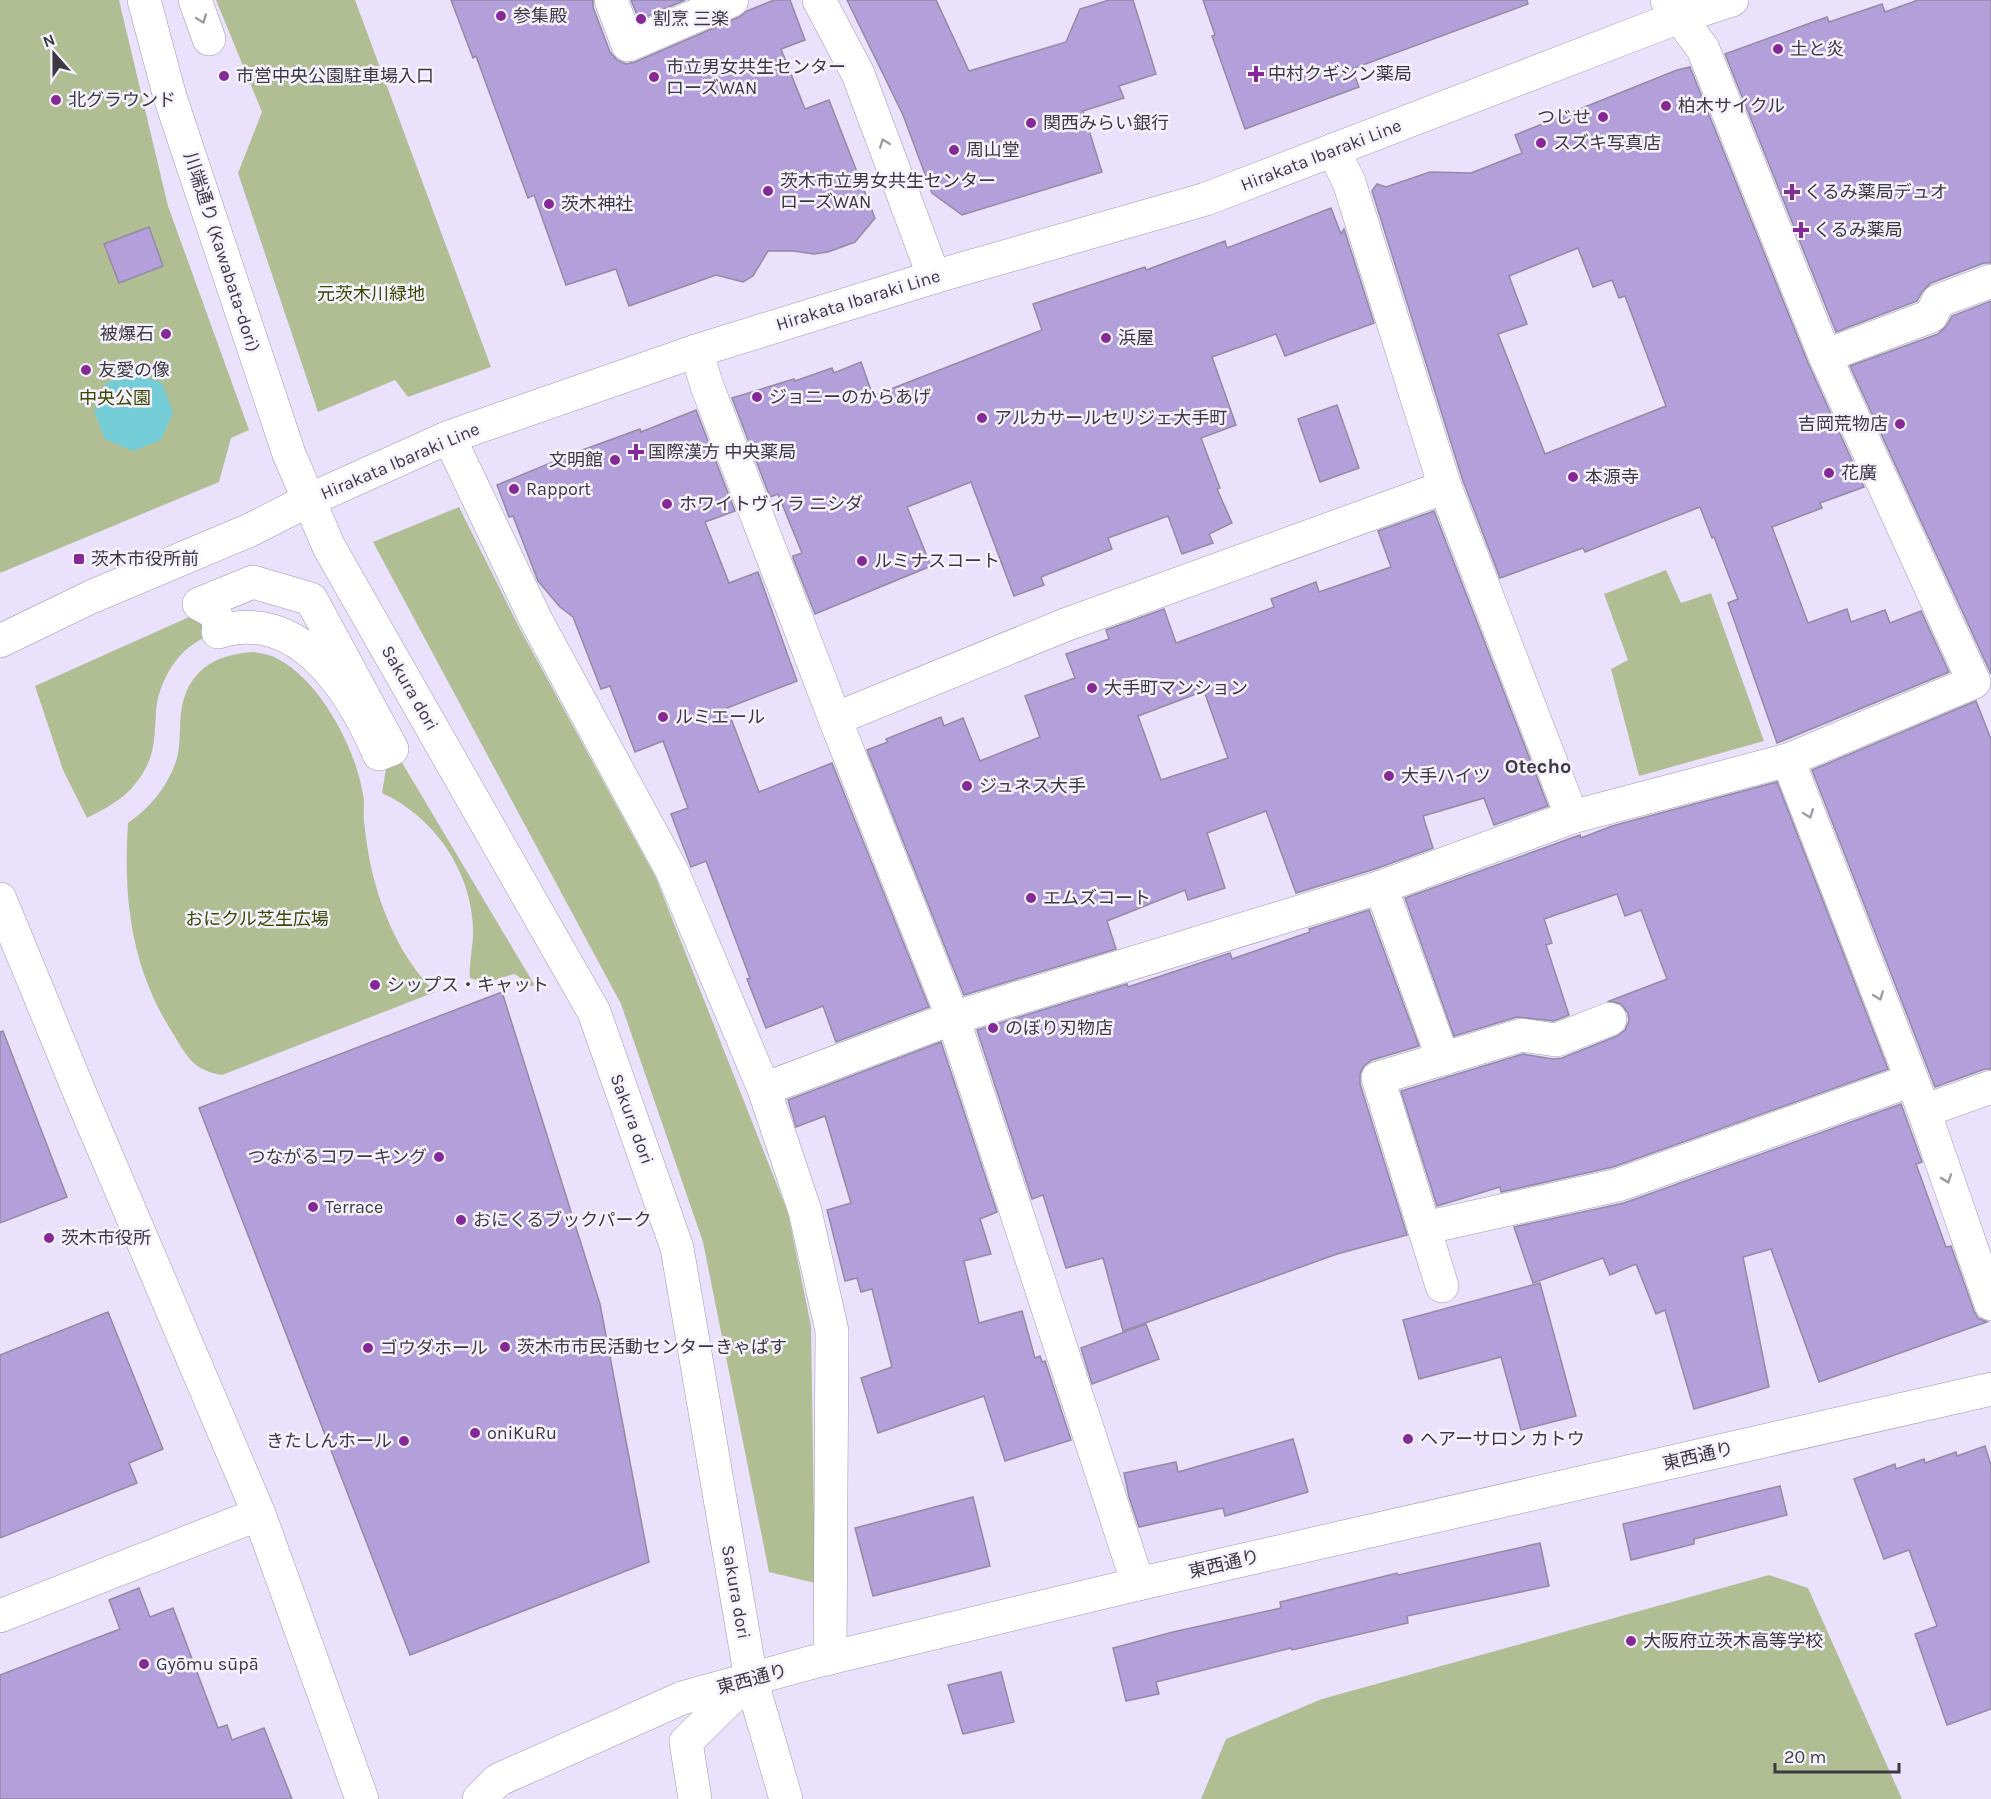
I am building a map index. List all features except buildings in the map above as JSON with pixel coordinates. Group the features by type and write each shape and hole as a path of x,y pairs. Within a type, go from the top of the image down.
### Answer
{"street":[{"name":"川端通り (Kawabata-dori)","path":"144,0 177,119 289,454 309,500"},
{"path":"195,0 209,39"},
{"path":"611,0 628,45 732,0"},
{"path":"819,0 858,74 934,277"},
{"name":"Hirakata Ibaraki Line","path":"0,641 91,597 250,530 309,500 437,443 696,351 934,277 1206,199 1333,150 1673,9 1732,0"},
{"path":"764,1089 953,1018 1381,887 1572,817 1788,760 1974,682 1825,356 1703,49 1673,9"},
{"path":"1333,150 1349,182 1445,487 1572,817"},
{"path":"1825,356 1931,316 1938,301 1991,281"},
{"path":"696,351 707,386 835,719 953,1018 1138,1584"},
{"path":"437,443 672,871 764,1089 805,1211 832,1331 830,1658"},
{"path":"835,719 1065,625 1445,487"},
{"name":"Sakura dori","path":"309,500 329,546 594,1012 677,1248 751,1679 786,1799"},
{"path":"253,582 311,598 392,749 379,754 363,718 342,686 330,671 300,643 280,633 256,627 231,628 218,632 217,618 208,608 199,604 253,582"},
{"path":"1788,760 1924,1111 1991,1304"},
{"path":"1381,887 1443,1059"},
{"path":"0,899 81,1096 259,1514 362,1799"},
{"path":"1442,1286 1378,1078 1522,1035 1556,1040 1610,1019"},
{"path":"1424,1228 1618,1185 1912,1080"},
{"path":"1924,1111 1991,1087"},
{"name":"東西通り","path":"478,1799 498,1779 682,1698 751,1679 1138,1584 1991,1389"},
{"path":"0,1616 259,1514"},
{"path":"695,1799 686,1742 751,1679"}],"green space":[{"name":"中央公園","path":"0,0 119,0 168,206 249,430 231,438 219,482 0,573"},
{"name":"元茨木川緑地","path":"216,0 355,0 491,367 408,397 395,380 318,412 238,173 262,112"},
{"path":"459,507 520,629 656,878 788,1213 811,1326 815,1583 769,1572 703,1242 621,1004 373,542"},
{"path":"1666,570 1681,603 1711,593 1764,741 1639,776 1611,669 1628,660 1604,594"},
{"path":"198,613 208,635 181,654 170,669 159,695 154,742 147,766 136,783 125,794 113,804 87,818 63,770 35,686"},
{"name":"おにクル芝生広場","path":"254,652 272,656 289,666 304,679 332,714 359,775 364,797 368,853 382,904 395,936 413,966 435,992 222,1075 204,1070 191,1061 158,1007 147,982 139,957 129,905 128,823 152,803 174,768 184,698 196,676 205,667 227,656"},
{"path":"398,756 534,984 533,986 527,986 514,974 485,983 470,978 473,933 471,907 457,866 433,831 418,816 401,803 382,793 388,757"},
{"path":"1769,1575 1808,1588 1902,1799 1201,1799 1226,1739 1322,1699"}],"shaded area":[{"path":"134,372 162,383 173,412 161,440 133,451 105,439 94,411 106,383"}],"place":[{"name":"参集殿","path":"501,16"},
{"name":"割烹 三楽","path":"641,19"},
{"name":"土と炎","path":"1778,49"},
{"name":"中村クギシン薬局","path":"1256,74"},
{"name":"市営中央公園駐車場入口","path":"224,76"},
{"name":"市立男女共生センター ローズWAN","path":"654,77"},
{"name":"北グラウンド","path":"56,100"},
{"name":"柏木サイクル","path":"1666,106"},
{"name":"つじせ","path":"1603,117"},
{"name":"関西みらい銀行","path":"1031,123"},
{"name":"スズキ写真店","path":"1541,143"},
{"name":"周山堂","path":"954,150"},
{"name":"茨木市立男女共生センター ローズWAN","path":"768,191"},
{"name":"くるみ薬局デュオ","path":"1792,192"},
{"name":"茨木神社","path":"549,204"},
{"name":"くるみ薬局","path":"1801,230"},
{"name":"被爆石","path":"166,334"},
{"name":"浜屋","path":"1106,338"},
{"name":"友愛の像","path":"86,370"},
{"name":"ジョニーのからあげ","path":"757,397"},
{"name":"アルカサールセリジェ大手町","path":"982,418"},
{"name":"吉岡荒物店","path":"1900,424"},
{"name":"国際漢方 中央薬局","path":"636,452"},
{"name":"文明館","path":"615,460"},
{"name":"花廣","path":"1829,473"},
{"name":"本源寺","path":"1573,477"},
{"name":"Rapport","path":"514,489"},
{"name":"ホワイトヴィラ ニシダ","path":"667,504"},
{"name":"茨木市役所前","path":"79,559"},
{"name":"ルミナスコート","path":"862,561"},
{"name":"大手町マンション","path":"1092,688"},
{"name":"ルミエール","path":"663,717"},
{"name":"大手ハイツ","path":"1389,776"},
{"name":"ジュネス大手","path":"967,786"},
{"name":"エムズコート","path":"1031,898"},
{"name":"シップス・キャット","path":"375,985"},
{"name":"のぼり刃物店","path":"993,1028"},
{"name":"つながるコワーキング","path":"439,1157"},
{"name":"Terrace","path":"313,1207"},
{"name":"おにくるブックパーク","path":"461,1220"},
{"name":"茨木市役所","path":"49,1238"},
{"name":"茨木市市民活動センターきゃぱす","path":"505,1347"},
{"name":"ゴウダホール","path":"368,1348"},
{"name":"oniKuRu","path":"475,1433"},
{"name":"ヘアーサロン カトウ","path":"1408,1439"},
{"name":"きたしんホール","path":"404,1441"},
{"name":"大阪府立茨木高等学校","path":"1631,1641"},
{"name":"Gyōmu sūpā","path":"144,1664"}],"district":[{"name":"Otecho","path":"1538,766"}]}
